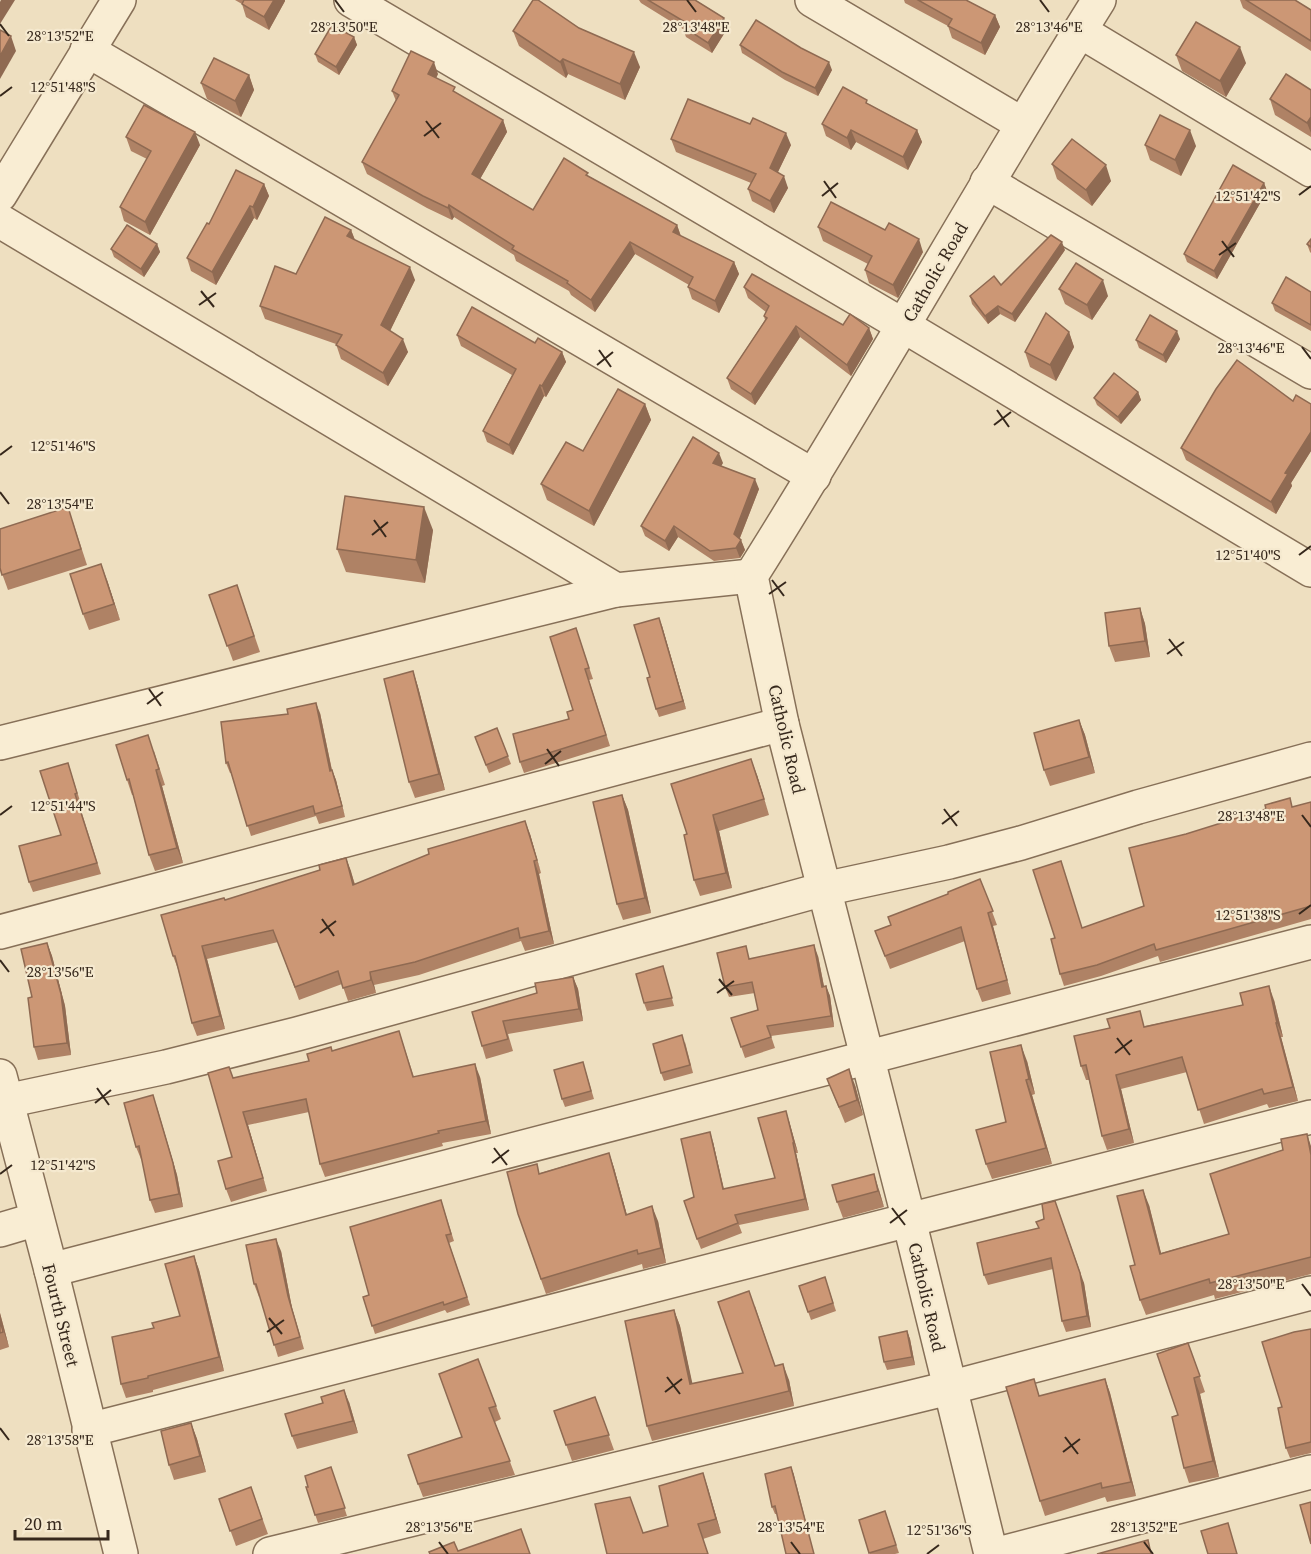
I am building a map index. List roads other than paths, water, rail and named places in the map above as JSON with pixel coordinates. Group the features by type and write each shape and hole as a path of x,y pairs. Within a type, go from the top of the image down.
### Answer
{"street":[{"path":"0,195 119,0"},
{"path":"351,0 904,326 1311,570"},
{"path":"812,0 1022,124"},
{"name":"Catholic Road","path":"991,1554 909,1220 782,724 751,576 904,326 1022,124 1100,0"},
{"path":"1080,31 1311,170"},
{"path":"87,50 814,476"},
{"path":"987,183 1311,372"},
{"path":"0,221 616,590"},
{"path":"0,743 616,590 751,576"},
{"path":"0,932 782,724"},
{"path":"3,1088 166,1067 297,1034 824,889 949,862 1021,843 1138,807 1311,759"},
{"path":"51,1270 1311,942"},
{"name":"Fourth Street","path":"3,1088 51,1270 88,1430 121,1554"},
{"path":"88,1430 1311,1117"},
{"path":"0,1230 37,1219"},
{"path":"270,1554 949,1388 1311,1293"},
{"path":"998,1554 1311,1472"}]}
